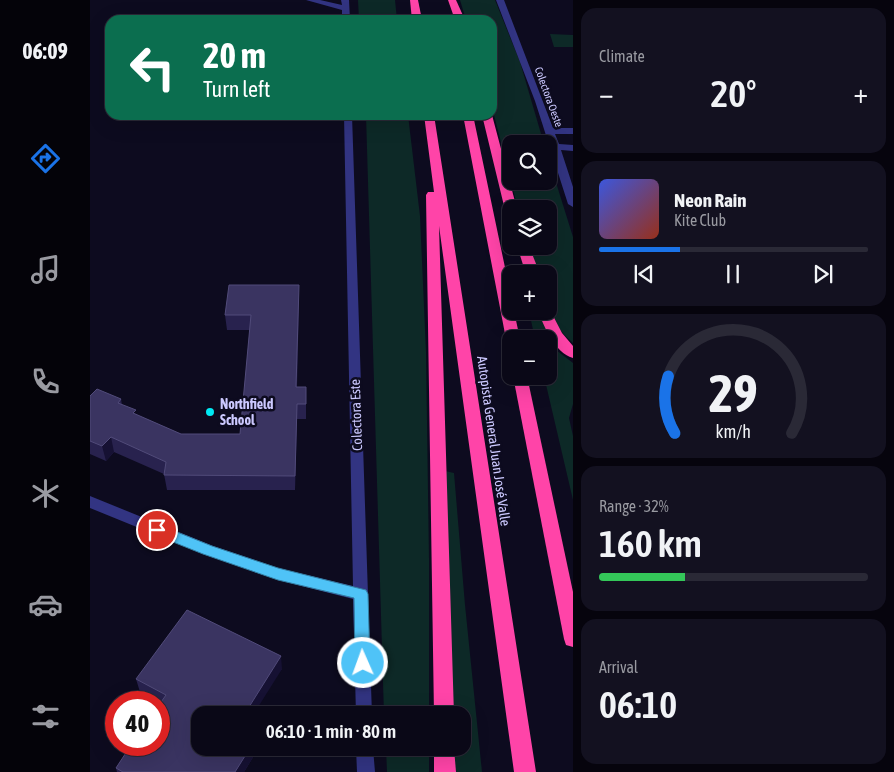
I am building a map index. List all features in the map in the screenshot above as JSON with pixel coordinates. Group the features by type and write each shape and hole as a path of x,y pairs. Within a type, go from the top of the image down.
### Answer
{"highway":[{"path":"414,0 416,15"},
{"path":"445,0 448,15"},
{"path":"452,0 458,15"},
{"path":"469,120 511,330"},
{"path":"488,120 508,200"},
{"path":"430,123 444,706"},
{"name":"Autopista General Juan José Valle","path":"430,123 525,772"},
{"path":"548,320 560,342 573,353"},
{"path":"522,385 573,639"},
{"path":"444,756 444,772"}],"street":[{"path":"310,0 345,4"},
{"name":"Colectora Oeste","path":"500,0 518,41 551,135"},
{"name":"Colectora Este","path":"348,120 364,706"},
{"path":"549,131 573,131"},
{"path":"557,147 573,148"},
{"name":"Colectora Oeste","path":"557,150 573,204"},
{"path":"90,502 208,550 278,574 361,594"},
{"path":"365,756 366,772"}],"green space":[{"path":"358,0 395,0 396,15 359,15"},
{"path":"460,0 495,0 520,62 541,135 502,135 502,146 495,120 497,120 497,15 464,15"},
{"path":"550,34 573,35 573,47 554,47"},
{"path":"366,120 409,120 420,216 426,352 429,706 384,706"},
{"path":"557,186 573,237 573,343 558,327 554,320 557,320 557,265 535,265 531,255 557,255 557,200 516,200 513,190 557,190"},
{"path":"531,320 544,320 548,330 533,330"},
{"path":"557,351 573,363 573,404 569,418 573,436 573,500 546,385 557,385"},
{"path":"445,471 454,473 482,772 454,772 453,756 471,756 471,706 452,706"},
{"path":"386,756 429,756 429,772 387,772"}],"building":[{"path":"229,285 299,285 296,387 306,387 306,404 297,404 295,476 164,475 166,462 111,437 102,446 90,441 90,396 97,389 121,399 118,403 136,410 133,413 181,434 240,434 251,315 225,315"},
{"path":"187,610 281,656 250,706 191,706 191,756 245,756 235,772 123,772 116,768 124,756 170,756 170,691 158,691 136,679"}],"place":[{"name":"Northfield School","path":"210,412"}],"route":[{"path":"157,530 278,574 361,594 363,663"}]}
